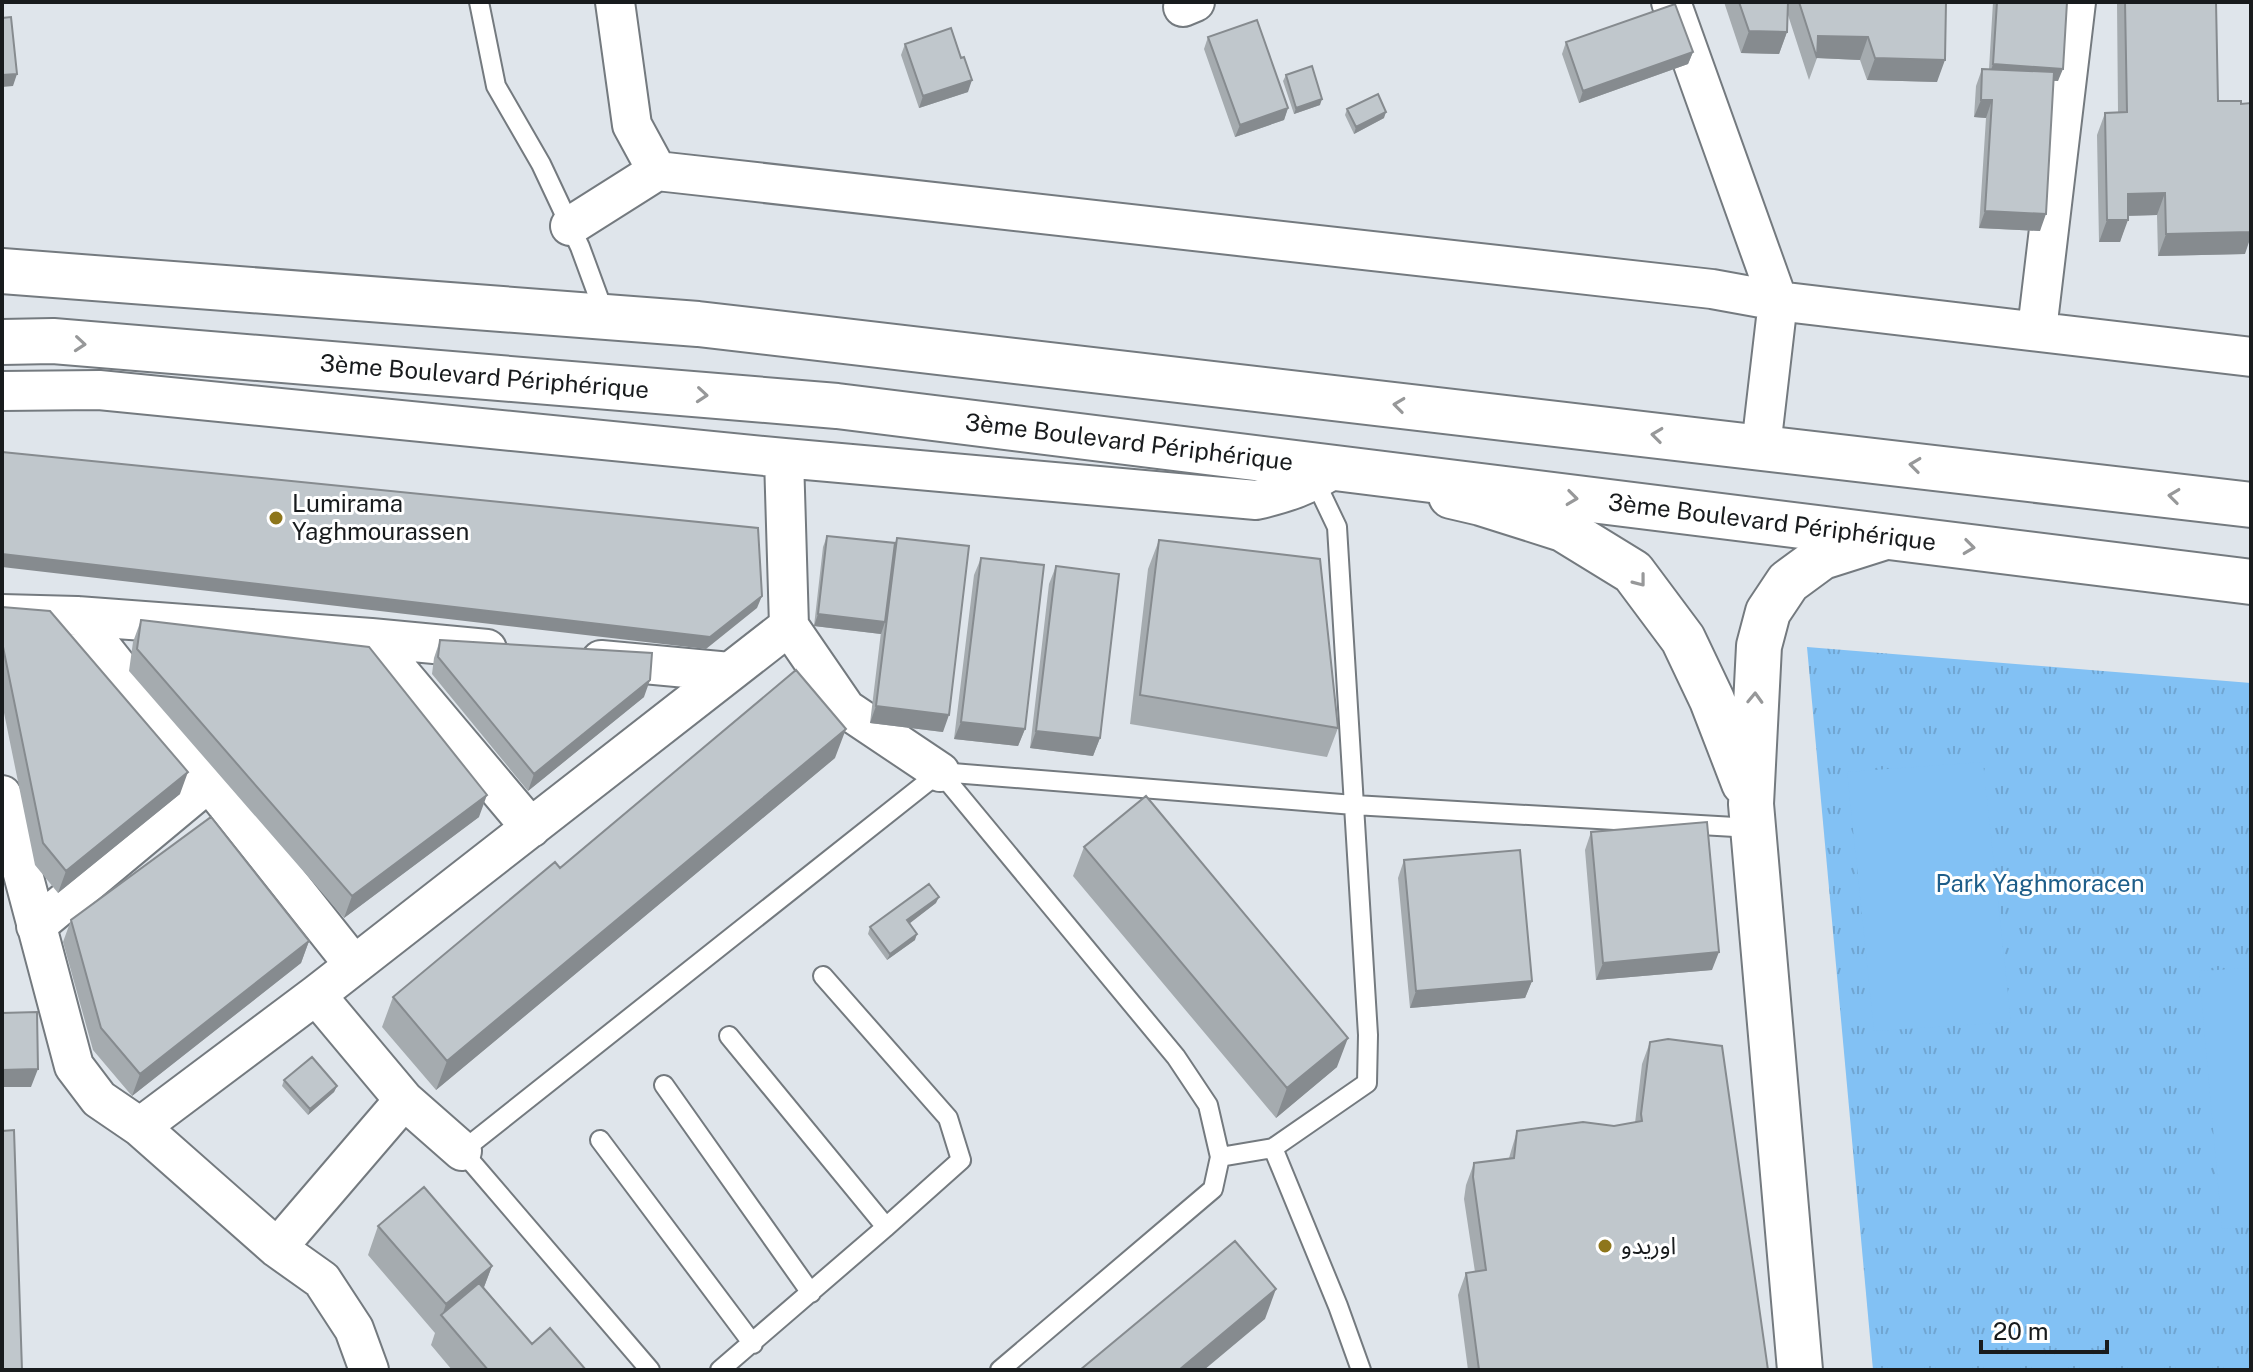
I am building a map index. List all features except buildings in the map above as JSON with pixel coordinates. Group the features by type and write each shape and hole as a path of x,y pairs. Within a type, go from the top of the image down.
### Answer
{"main road":[{"path":"2,271 698,324 2251,505"},
{"name":"3ème Boulevard Périphérique","path":"2,342 53,341 837,406 1325,474 2251,582"},
{"path":"1325,474 1481,503 1563,529 1633,572 1683,639 1712,700 1752,816"},
{"path":"1800,1370 1752,816 1756,675 1759,646 1768,612 1788,582 1822,557 1885,537"}],"street":[{"path":"615,2 632,125 657,171"},
{"path":"1671,2 1778,301 1761,447"},
{"path":"2037,330 2076,2"},
{"path":"570,226 657,171 1712,289 1778,301 2251,357"},
{"path":"2,391 99,390 784,458 1256,500 1289,492 1325,474"},
{"path":"784,458 789,626 846,709 940,772"},
{"path":"2,614 77,616 527,653"},
{"path":"77,616 354,965"},
{"path":"140,1127 316,995 789,626"},
{"path":"371,638 531,828"},
{"path":"574,657 730,672"},
{"path":"36,926 209,782"},
{"path":"2,795 74,1066 99,1099 140,1127 277,1248 322,1280 354,1329 369,1370"},
{"path":"316,995 404,1100 462,1151"},
{"path":"277,1248 404,1100"}],"lane":[{"path":"479,2 496,86 541,164 580,247 606,317"},
{"path":"1220,1157 1273,1148 1367,1083 1368,1035 1337,527 1325,474"},
{"path":"940,772 1176,1057 1208,1105 1220,1157 1213,1189 1000,1370"},
{"path":"650,1370 462,1151 940,772 1354,805 1752,816"},
{"path":"720,1370 961,1160 948,1118 823,976"},
{"path":"729,1036 886,1227"},
{"path":"664,1085 811,1293"},
{"path":"600,1140 753,1344"},
{"path":"1273,1148 1361,1370"}],"green space":[{"name":"Park Yaghmoracen","path":"1807,647 2251,683 2251,1370 1873,1370"},
{"path":"1983,762 2011,1022 1874,1031 1847,772"},
{"path":"2251,968 2251,1227 2222,1229 2199,971"}],"place":[{"name":"Lumirama Yaghmourassen","path":"276,518"},
{"name":"اوريدو","path":"1605,1246"}]}
